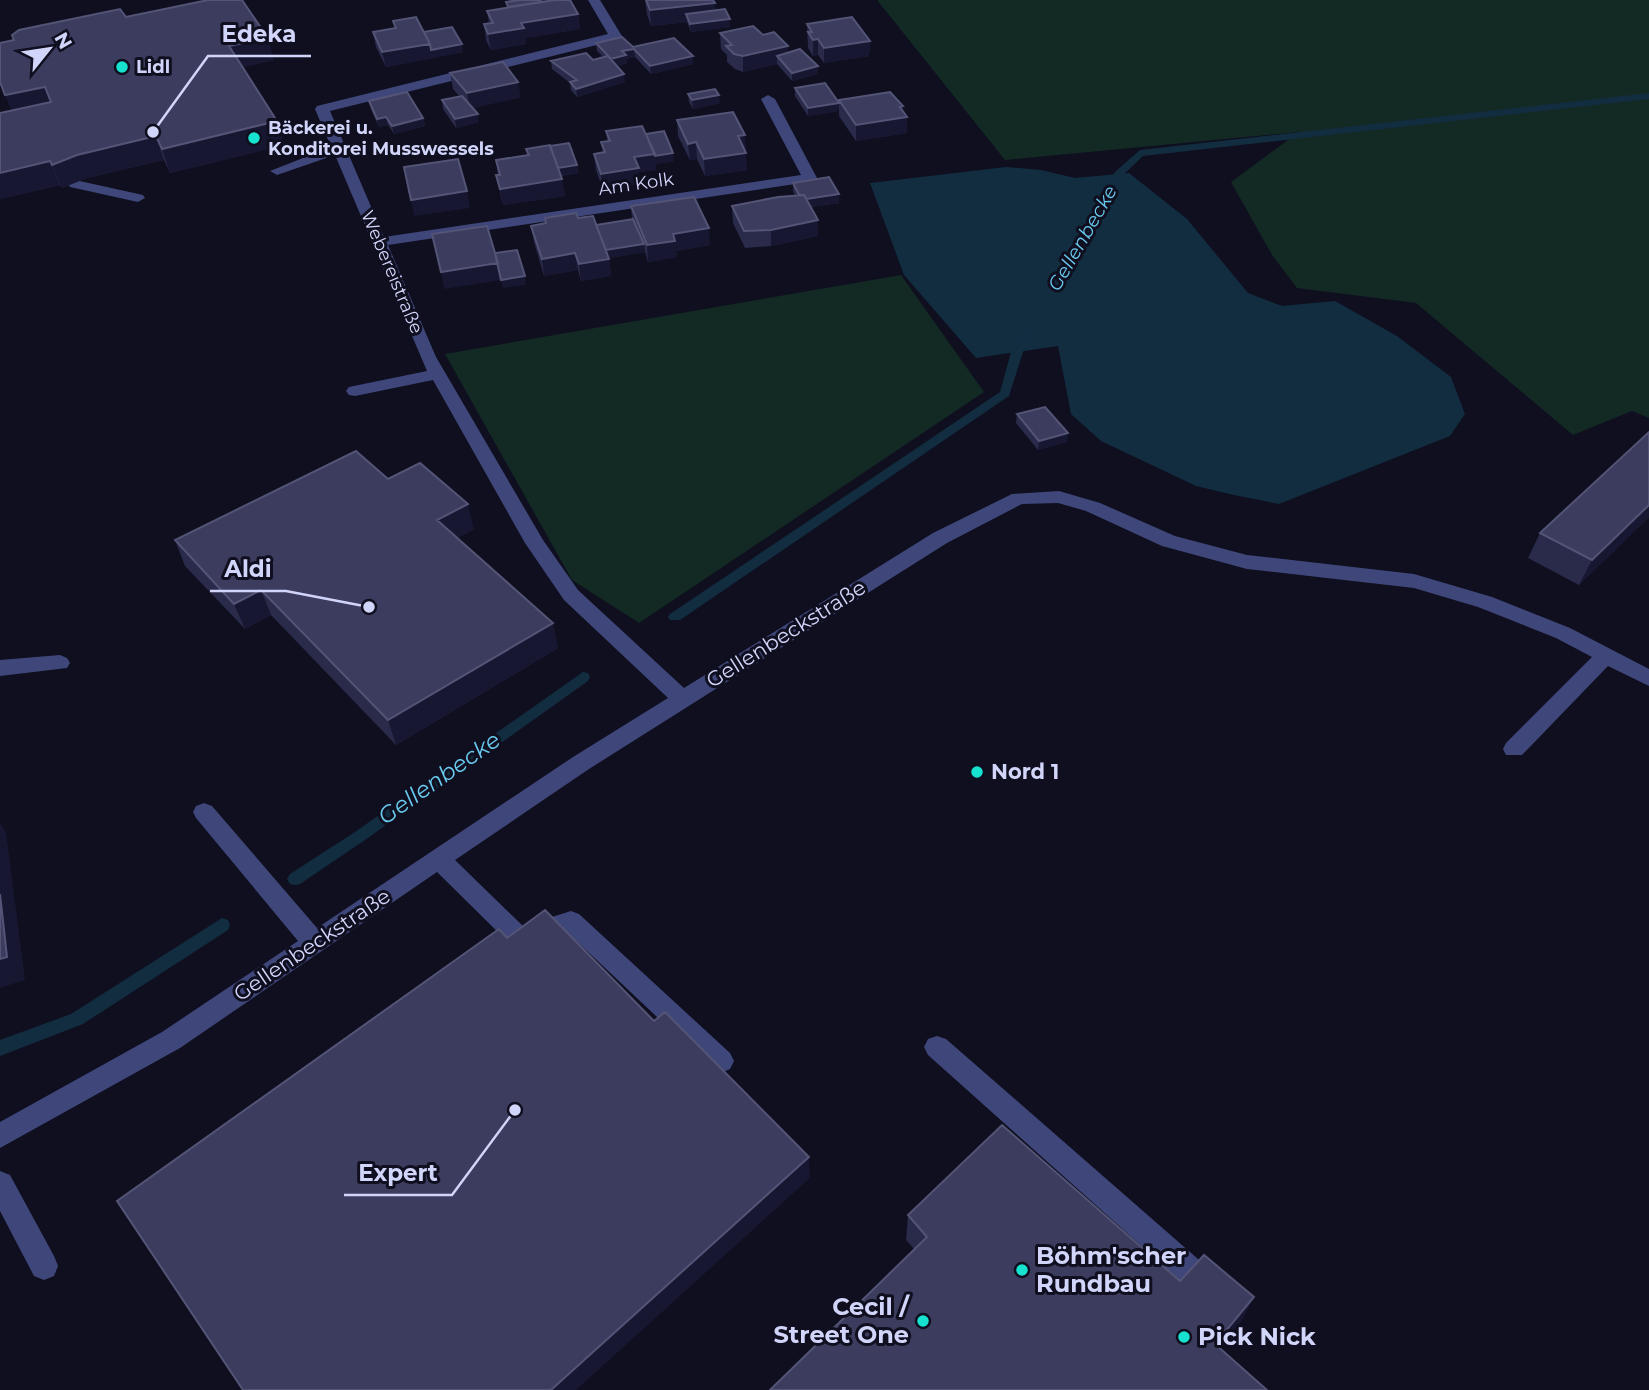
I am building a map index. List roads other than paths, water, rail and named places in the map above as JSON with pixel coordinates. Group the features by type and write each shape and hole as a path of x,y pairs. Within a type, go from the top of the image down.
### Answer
{"street":[{"name":"Webereistraße","path":"594,0 616,36 322,109 437,374 535,543 572,595 683,699"},
{"name":"Am Kolk","path":"379,242 810,178 768,99"},
{"path":"277,170 339,149"},
{"path":"75,184 138,198"},
{"path":"355,391 437,374"},
{"name":"Gellenbeckstraße","path":"0,1136 171,1040 314,942 683,699 940,538 1019,498 1059,497 1093,507 1169,541 1247,562 1414,581 1485,602 1563,633 1649,678"},
{"path":"1514,749 1605,656"},
{"path":"0,668 60,663"},
{"path":"204,812 314,942"},
{"path":"439,859 519,938 571,921 721,1060"},
{"path":"937,1047 1227,1303"},
{"path":"0,1184 44,1266"}],"water":[{"path":"1006,167 1041,170 1075,178 1129,173 1187,219 1248,293 1282,306 1335,301 1397,336 1451,377 1465,414 1450,436 1279,504 1196,486 1101,441 1071,414 1058,346 976,358 904,275 870,183"}],"waterway":[{"name":"Gellenbecke","path":"1110,188 1118,174 1140,153 1649,96"},
{"name":"Gellenbecke","path":"675,617 1005,394 1017,352 1026,336"},
{"name":"Gellenbecke","path":"295,879 360,836 583,677"},
{"name":"Gellenbecke","path":"0,1048 77,1019 222,925"}],"place":[{"name":"Lidl","path":"122,67"},
{"name":"Edeka","path":"153,132"},
{"name":"Bäckerei u. Konditorei Musswessels","path":"254,138"},
{"name":"Aldi","path":"369,607"},
{"name":"Nord 1","path":"977,772"},
{"name":"Expert","path":"515,1110"},
{"name":"Böhm'scher Rundbau","path":"1022,1270"},
{"name":"Cecil / Street One","path":"923,1321"},
{"name":"Pick Nick","path":"1184,1337"}]}
